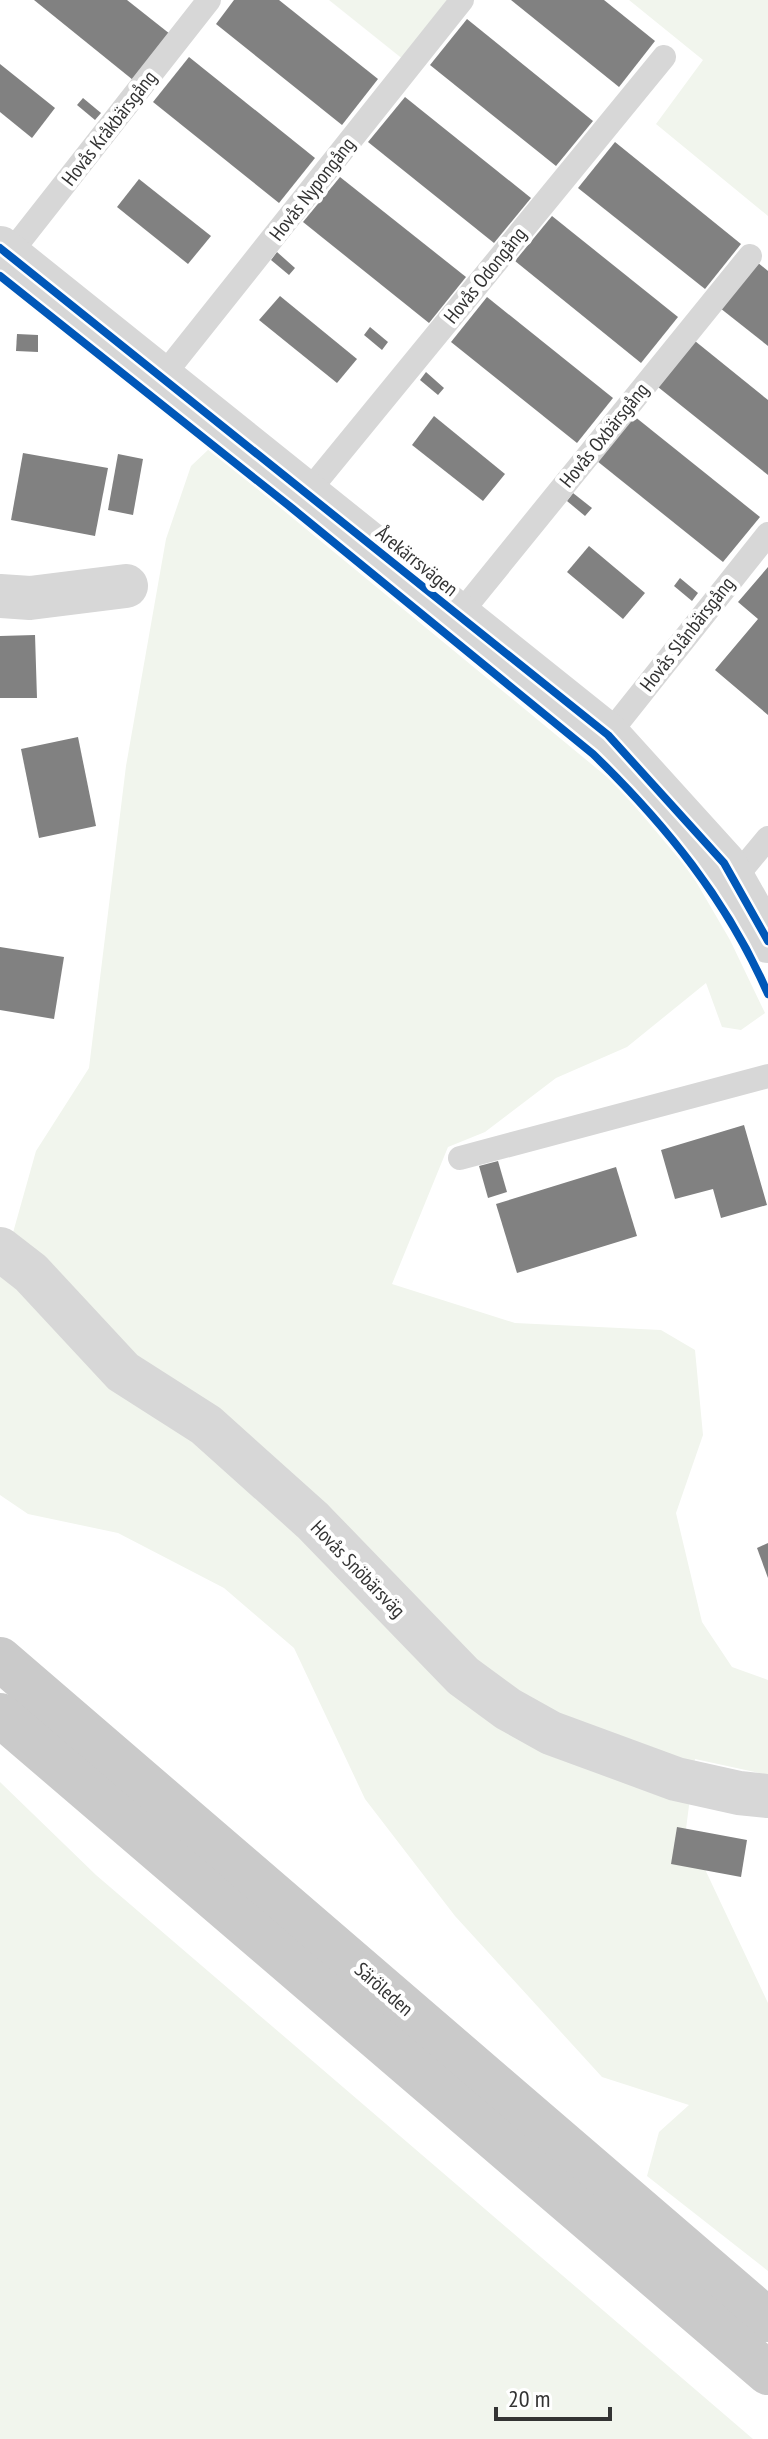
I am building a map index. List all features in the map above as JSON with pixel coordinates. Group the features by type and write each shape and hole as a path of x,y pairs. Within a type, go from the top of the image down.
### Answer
{"main road":[{"name":"Säröleden","path":"0,1659 768,2320"},
{"name":"Säröleden","path":"0,1715 768,2373"}],"street":[{"name":"Årekärrsvägen","path":"4,252 608,735 724,863 768,941"},
{"path":"0,596 30,598 126,586"},
{"name":"Hovås Snöbärsväg","path":"0,1249 31,1273 123,1372 206,1425 313,1521 463,1676 508,1709 551,1733 676,1779 768,1796"}],"lane":[{"name":"Hovås Kråkbärsgång","path":"4,252 209,0"},
{"name":"Hovås Nypongång","path":"162,377 462,0"},
{"name":"Hovås Odongång","path":"307,493 664,57"},
{"name":"Hovås Oxbärsgång","path":"459,615 750,256"},
{"name":"Hovås Slånbärsgång","path":"608,735 768,534"},
{"path":"734,879 768,838"},
{"path":"460,1158 768,1076"}],"shaded area":[{"path":"329,0 455,0 404,60"},
{"path":"629,0 768,0 768,216 656,124 703,60"},
{"path":"209,449 618,786 691,873 730,940 765,1013 741,1030 722,1027 706,983 627,1047 556,1078 485,1132 448,1147 392,1284 515,1323 661,1330 695,1350 703,1435 676,1513 702,1622 732,1667 768,1680 768,1775 695,1759 686,1829 768,2003 768,2271 647,2176 659,2132 689,2105 602,2077 455,1916 365,1799 294,1648 224,1588 118,1533 28,1514 0,1495 0,1257 7,1254 36,1151 89,1068 126,766 166,539 191,466"},
{"path":"0,1782 96,1875 753,2439 0,2439"}],"building":[{"path":"34,0 127,0 170,34 133,80"},
{"path":"234,0 279,0 378,79 342,125 216,24"},
{"path":"511,0 604,0 655,41 619,87"},
{"path":"467,19 593,121 556,166 430,65"},
{"path":"189,57 315,158 279,203 153,102"},
{"path":"0,64 55,108 32,138 0,112"},
{"path":"405,97 531,198 494,243 368,142"},
{"path":"83,98 101,113 95,120 77,105"},
{"path":"615,142 741,244 705,289 578,188"},
{"path":"340,177 466,277 429,323 303,222"},
{"path":"139,179 211,236 188,264 117,207"},
{"path":"552,216 678,317 641,363 515,261"},
{"path":"277,252 295,268 289,275 271,260"},
{"path":"757,262 768,271 768,346 720,308"},
{"path":"280,296 357,359 337,383 259,320"},
{"path":"487,297 613,398 577,443 451,342"},
{"path":"370,327 388,342 382,350 364,335"},
{"path":"17,334 38,335 38,352 16,351"},
{"path":"695,341 768,400 768,475 658,387"},
{"path":"426,372 444,388 438,395 420,380"},
{"path":"434,416 505,474 483,501 412,445"},
{"path":"634,416 760,517 723,562 597,461"},
{"path":"23,453 108,468 95,536 11,520"},
{"path":"118,454 143,459 133,515 108,510"},
{"path":"573,493 592,508 585,516 567,501"},
{"path":"589,546 645,593 623,619 567,572"},
{"path":"768,567 768,715 715,670 758,619 738,602"},
{"path":"680,578 698,593 692,601 674,586"},
{"path":"35,635 37,698 0,698 0,636"},
{"path":"78,737 96,826 39,838 21,749"},
{"path":"0,947 64,957 54,1019 0,1010"},
{"path":"744,1125 767,1205 721,1218 713,1189 675,1199 661,1150"},
{"path":"498,1161 507,1192 488,1198 479,1166"},
{"path":"616,1167 637,1236 517,1273 496,1204"},
{"path":"768,1543 768,1578 757,1548"},
{"path":"677,1827 747,1840 741,1877 671,1864"}],"cycle path":[{"path":"0,248 608,735 724,863 768,941"},
{"path":"0,276 293,509 593,754 645,808 714,895 768,994"}]}
